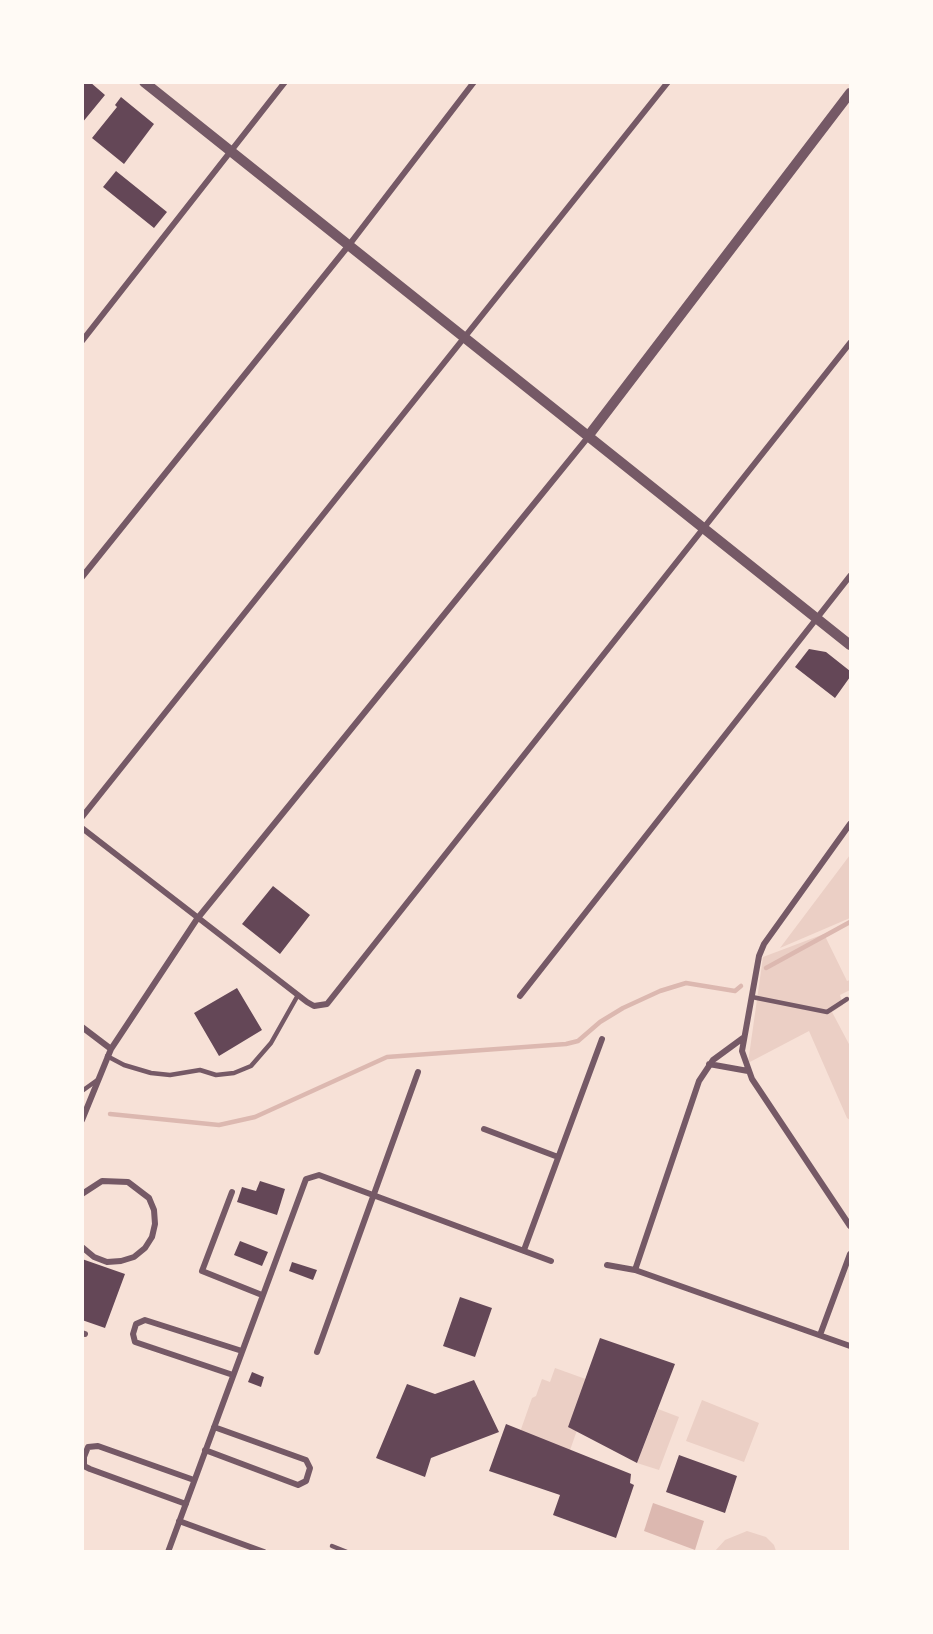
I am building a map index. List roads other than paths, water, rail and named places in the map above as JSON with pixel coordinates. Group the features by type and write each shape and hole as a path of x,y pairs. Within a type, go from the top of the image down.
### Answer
{"street":[{"path":"144,82 850,645"},
{"path":"82,341 285,82"},
{"path":"82,577 350,245 474,82"},
{"path":"82,817 668,82"},
{"path":"82,1120 111,1049 197,919 589,435 850,93"},
{"path":"82,828 298,995 314,1006 327,1004 850,343"},
{"path":"520,996 850,576"},
{"path":"850,824 764,944 742,1051 748,1071 850,1226"},
{"path":"82,1027 111,1049"},
{"path":"634,1270 699,1081 709,1064 724,1050 743,1038"},
{"path":"524,1250 602,1039"},
{"path":"709,1064 748,1071"},
{"path":"318,1352 418,1072"},
{"path":"484,1129 558,1157"},
{"path":"168,1551 306,1179 319,1174 551,1261"},
{"path":"82,1194 102,1181 115,1179 128,1182 140,1188 148,1198 155,1224 152,1237 145,1248 134,1257 121,1262 107,1262 94,1257 82,1248"},
{"path":"232,1192 202,1271 262,1295"},
{"path":"820,1335 850,1254"},
{"path":"607,1265 634,1270 850,1346"},
{"path":"233,1375 135,1342 133,1334 136,1324 145,1320 242,1351"},
{"path":"205,1450 298,1485 306,1481 310,1468 306,1460 214,1427"},
{"path":"186,1504 90,1469 84,1466 84,1457 88,1447 99,1446 194,1480"},
{"path":"179,1521 264,1551"}],"lane":[{"path":"107,1056 124,1065 151,1073 170,1075 201,1070 216,1075 234,1073 251,1065 271,1043 298,995"},
{"path":"752,998 827,1012 847,999"},
{"path":"82,1091 96,1081"},
{"path":"332,1546 347,1551"}],"waterway":[{"path":"766,968 850,922"},
{"path":"110,1114 219,1125 255,1117 387,1057 566,1044 578,1041 600,1022 623,1008 660,991 686,983 735,991 741,986"}]}
